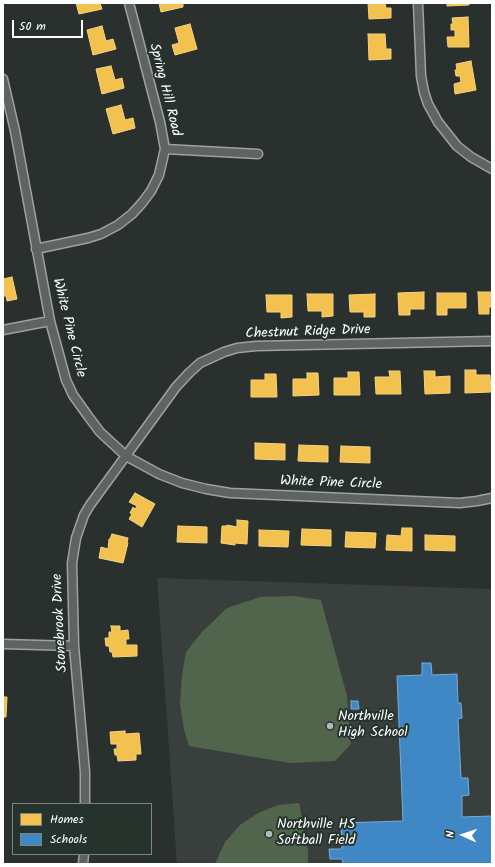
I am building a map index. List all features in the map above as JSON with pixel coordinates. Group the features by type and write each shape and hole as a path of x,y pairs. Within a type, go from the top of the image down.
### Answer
{"street":[{"name":"Spring Hill Road","path":"36,249 88,238 101,234 118,225 132,214 142,203 151,191 159,175 165,149 160,122 128,3"},
{"path":"418,3 421,76 428,104 438,122 457,146 471,157 492,169"},
{"name":"White Pine Circle","path":"3,79 15,131 50,321 66,380 73,395 100,432 126,456 158,474 182,483 230,493 460,503 492,498"},
{"path":"165,149 258,154"},
{"path":"3,330 50,321"},
{"name":"Chestnut Ridge Drive","path":"126,456 176,387 188,373 200,363 224,352 237,348 256,346 492,341"},
{"name":"Stonebrook Drive","path":"85,803 74,646 72,563 76,538 84,515 126,456"},
{"path":"3,644 74,646"}],"shaded area":[{"name":"Northville High School","path":"157,578 492,589 492,864 177,864"}],"green space":[{"path":"294,596 321,600 347,696 351,744 335,761 290,763 189,746 184,730 180,704 182,675 186,652 202,632 227,608 260,597"},
{"name":"Northville HS Softball Field","path":"299,803 308,851 308,864 215,864 225,842 240,825 258,813 278,805"}],"building: Homes":[{"path":"76,3 100,3 102,9 79,14"},
{"path":"159,3 183,3 183,7 161,12"},
{"path":"368,3 385,3 386,8 391,8 391,18 369,19"},
{"path":"447,3 469,3 469,5 447,6"},
{"path":"468,17 469,47 448,47 447,37 455,37 455,30 451,30 451,24 453,24 452,18"},
{"path":"190,24 197,49 175,55 172,45 179,43 175,28"},
{"path":"102,26 106,41 113,39 116,49 93,55 87,30"},
{"path":"368,34 385,34 386,49 391,49 391,59 369,60"},
{"path":"471,61 476,90 455,94 454,84 461,82 460,76 456,76 456,64"},
{"path":"111,66 115,80 122,78 124,88 102,94 96,69"},
{"path":"121,105 125,120 133,118 135,128 113,134 106,109"},
{"path":"12,277 17,299 7,301 6,296 3,296 3,279"},
{"path":"424,292 424,309 410,309 410,315 399,315 398,293"},
{"path":"478,292 492,292 492,307 489,307 489,314 479,314"},
{"path":"437,293 466,293 466,308 447,308 447,315 437,315"},
{"path":"307,294 333,294 333,316 322,317 322,311 308,311"},
{"path":"375,294 375,317 364,317 364,312 350,312 349,295"},
{"path":"266,295 292,295 292,317 281,318 281,312 267,312"},
{"path":"465,370 476,370 476,375 490,375 491,392 465,393"},
{"path":"389,371 400,371 401,394 376,394 375,377 390,377"},
{"path":"424,371 435,371 435,377 450,376 450,393 425,394"},
{"path":"348,372 359,372 360,395 334,395 334,378 348,378"},
{"path":"307,373 318,373 319,395 293,396 293,379 307,379"},
{"path":"265,374 276,374 277,397 251,397 251,380 265,380"},
{"path":"255,443 285,444 285,460 255,459"},
{"path":"299,445 328,446 328,462 298,461"},
{"path":"341,446 370,447 370,463 340,462"},
{"path":"135,493 155,504 142,527 129,519 132,514 130,513 133,507 135,509 137,506 129,502"},
{"path":"237,520 248,521 247,544 235,543 235,545 221,543 222,526 227,525 237,527"},
{"path":"178,526 207,527 207,543 177,542"},
{"path":"402,528 412,528 412,551 386,550 387,535 401,536"},
{"path":"302,529 331,530 331,546 301,545"},
{"path":"259,530 289,531 288,547 259,546"},
{"path":"346,532 376,533 375,548 345,547"},
{"path":"112,534 128,538 123,563 99,558 101,547 108,549 109,539"},
{"path":"425,535 455,536 455,551 425,550"},
{"path":"111,626 120,626 120,631 128,630 129,639 126,639 126,645 137,645 137,656 113,657 109,646 106,646 105,638 109,638 109,632 112,632"},
{"path":"3,697 7,697 6,717 3,717"},
{"path":"125,731 125,734 139,733 141,754 136,754 136,760 118,761 117,755 115,755 114,749 117,749 117,744 111,744 110,732"}],"building: Schools":[{"path":"422,663 431,663 432,675 457,674 458,703 461,703 462,718 458,719 461,778 468,778 469,795 462,796 462,817 492,816 492,864 343,864 342,859 330,859 329,849 342,849 341,823 403,821 397,676 422,675"},
{"path":"351,701 358,701 359,709 351,709"}],"place":[{"name":"Northville High School","path":"330,726"},
{"name":"Northville HS Softball Field","path":"269,834"}]}
